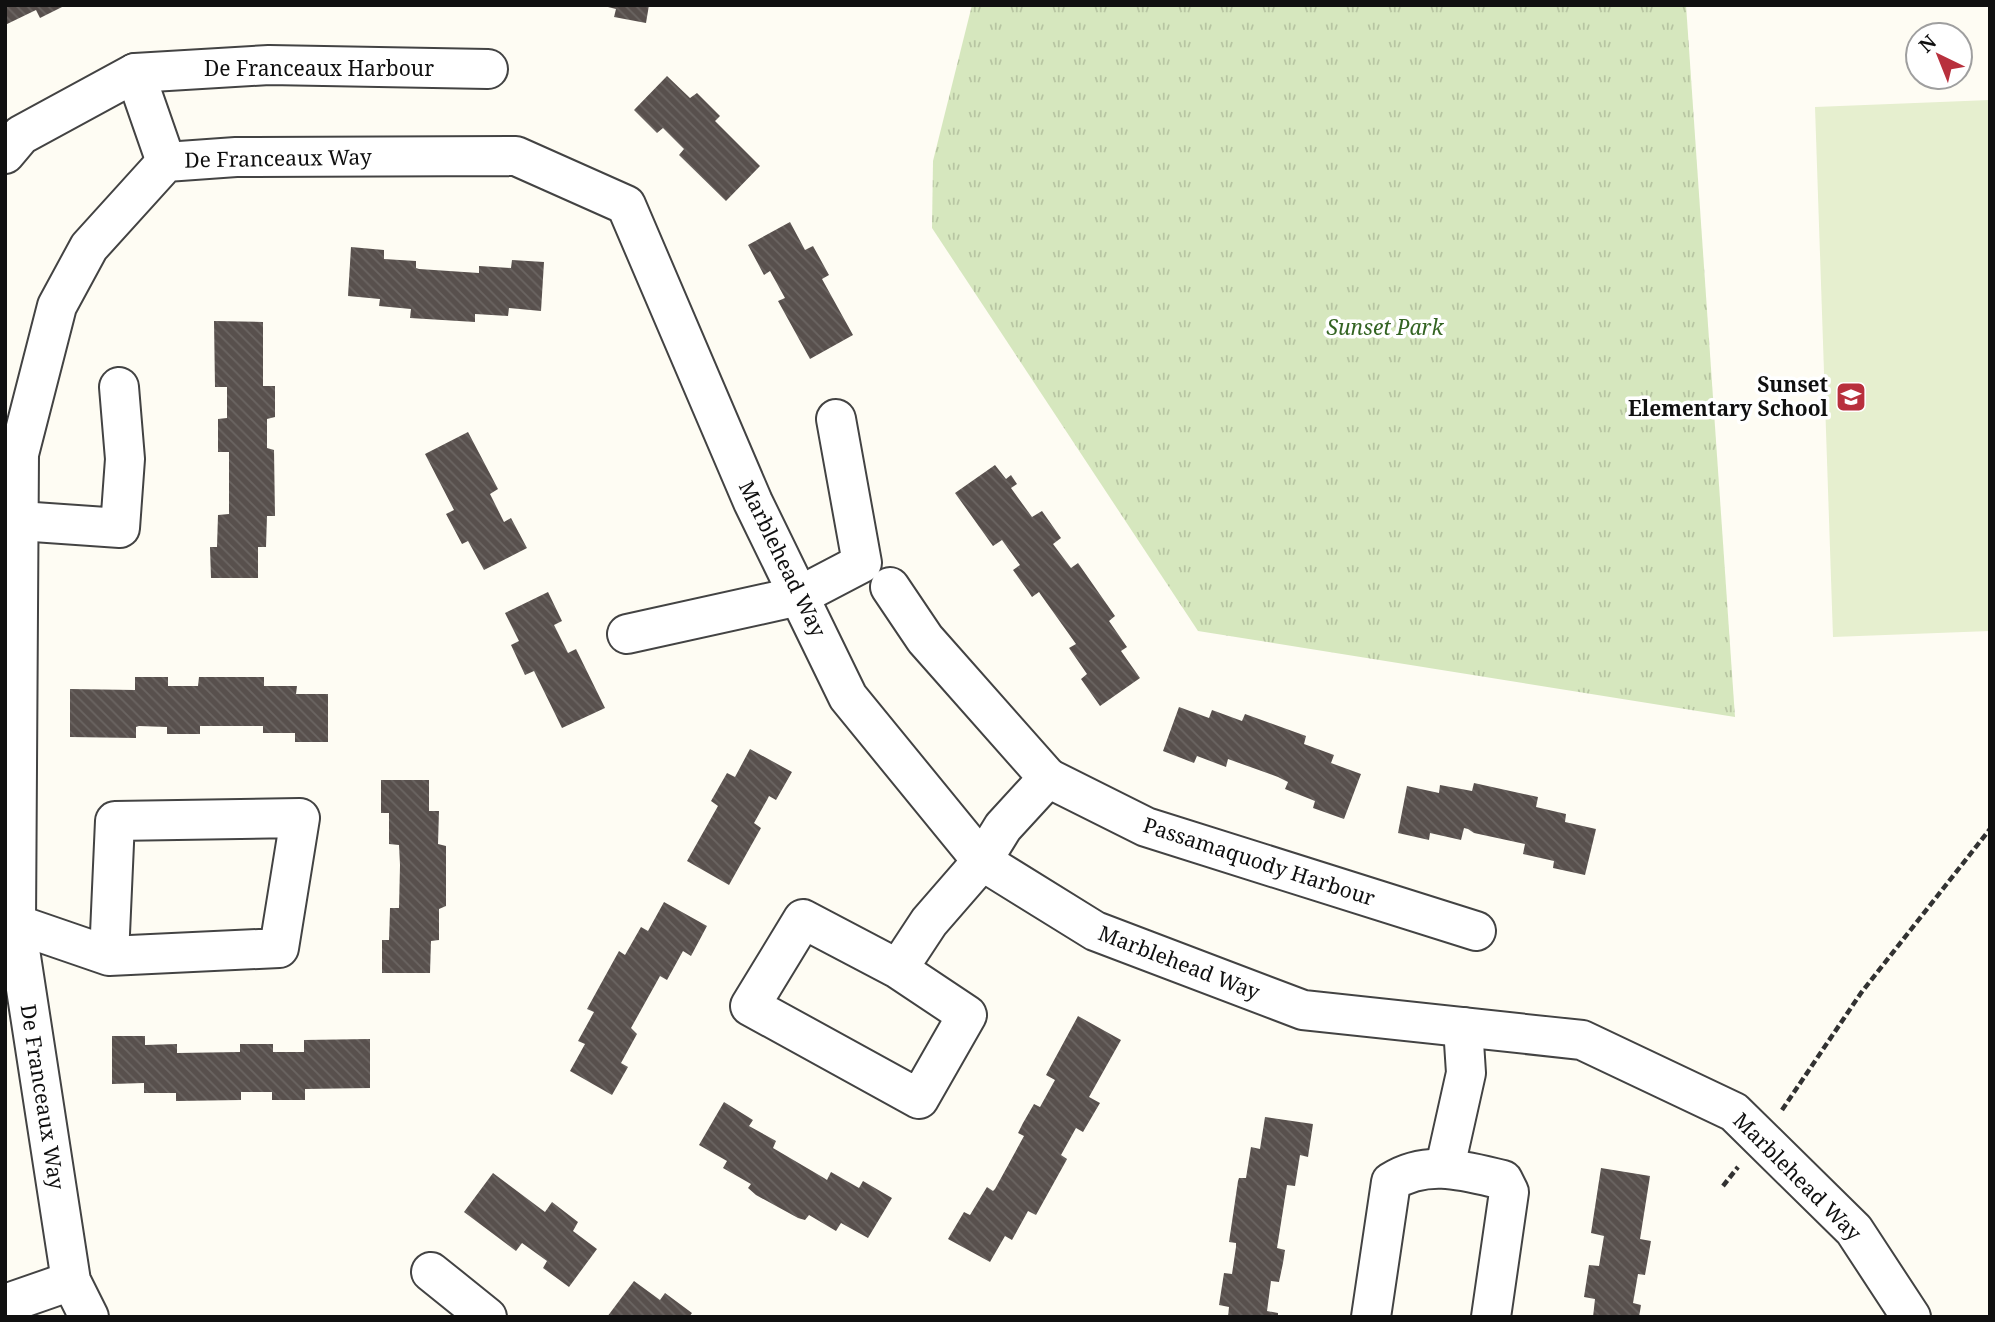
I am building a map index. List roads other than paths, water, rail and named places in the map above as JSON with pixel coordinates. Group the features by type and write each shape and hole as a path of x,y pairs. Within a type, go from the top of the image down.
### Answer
{"street":[{"name":"De Franceaux Harbour","path":"5,154 21,135 135,73 269,65 488,69"},
{"path":"135,73 166,162"},
{"name":"De Franceaux Way","path":"89,1317 71,1281 10,926 13,521 19,454 57,306 89,247 166,162 236,157 516,156 626,205 676,316"},
{"name":"Marblehead Way","path":"676,316 720,427 848,697 982,861 1095,931 1303,1010 1582,1040 1734,1112 1854,1230 1911,1317"},
{"path":"13,521 120,528 125,459 119,387"},
{"path":"627,634 799,596 862,563 836,419"},
{"name":"Passamaquody Harbour","path":"890,587 925,639 1048,778 1146,827 1476,931"},
{"path":"898,969 929,922 982,861 1003,827 1048,778"},
{"path":"10,926 109,956 278,948 300,818 115,821 109,956"},
{"path":"803,919 898,969 967,1015 919,1099 750,1006 803,919"},
{"path":"1445,1167 1466,1073 1463,1027"},
{"path":"1371,1317 1391,1182 1404,1174 1445,1167 1503,1180 1509,1192 1491,1317"},
{"path":"432,1272 487,1317"},
{"path":"5,1304 71,1281"}],"place":[{"name":"Sunset Elementary School","path":"1851,397"}],"park label":[{"name":"Sunset Park","path":"1385,328"}]}
